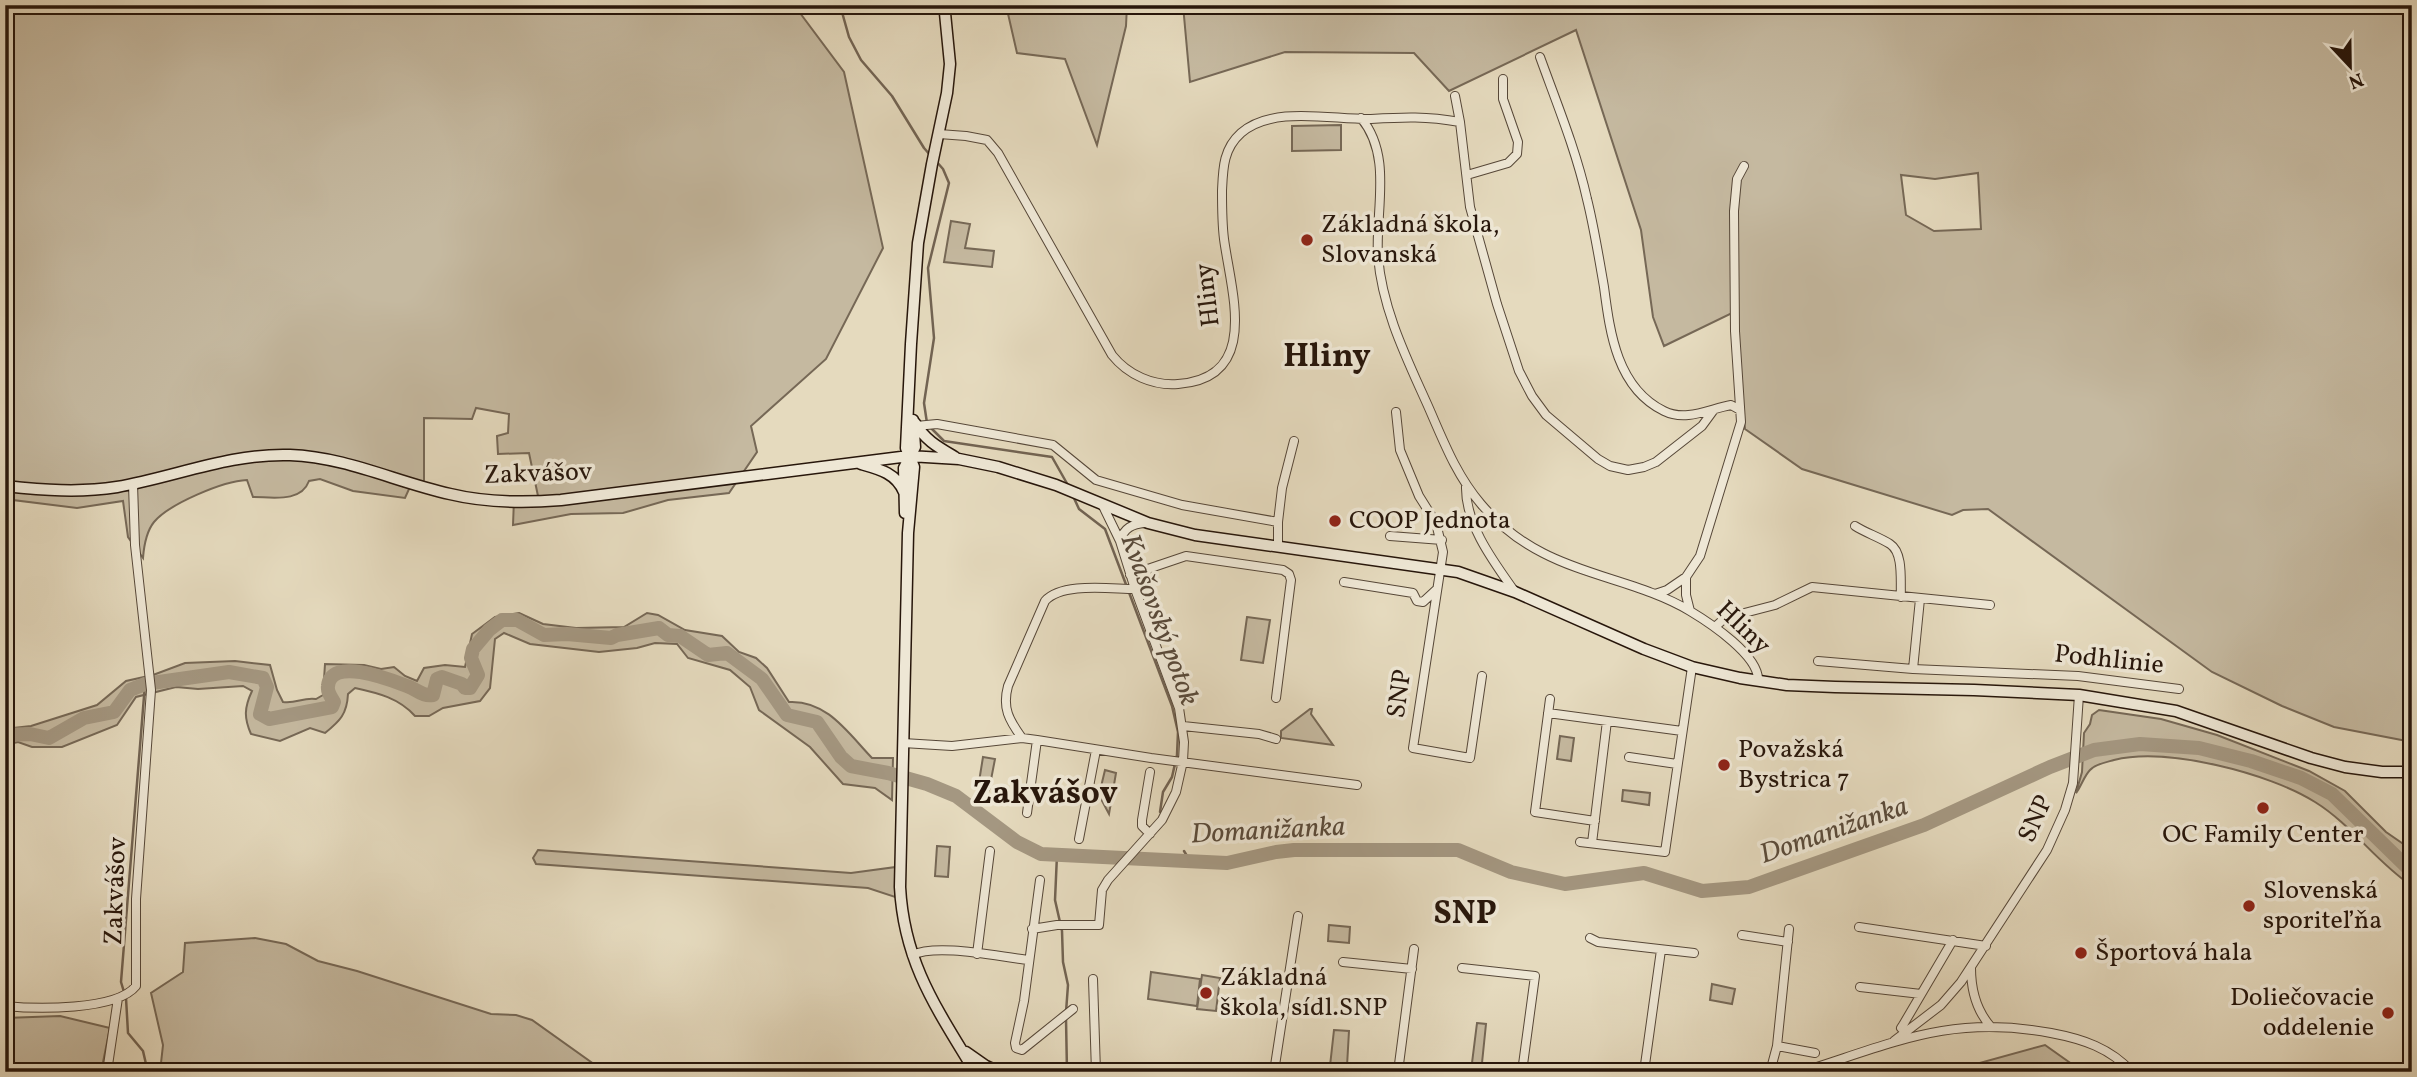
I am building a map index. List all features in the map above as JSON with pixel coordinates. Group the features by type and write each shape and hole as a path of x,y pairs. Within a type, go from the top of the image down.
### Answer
{"main road":[{"path":"942,5 950,64 947,93 918,243 906,447 915,467 908,533 901,908 912,955 929,995 975,1072"},
{"path":"908,533 904,468 915,447 910,398"},
{"path":"914,421 936,447 959,458 1056,485 1149,523 1195,535 1458,572 1515,592 1632,645 1692,667 1758,681 1835,687 2079,695 2176,711 2312,758 2364,770 2408,774"},
{"name":"Zakvášov","path":"5,486 76,491 134,484 225,460 291,455 342,463 470,499 521,503 909,456 959,458"},
{"path":"855,463 888,473 902,487 904,493"},
{"path":"961,1049 999,1072"}],"street":[{"path":"1540,57 1583,181 1609,331 1621,363 1640,392 1664,411 1688,415 1731,405 1740,410"},
{"path":"1467,175 1508,163 1517,154 1518,142 1503,99 1503,79"},
{"path":"1455,96 1479,244 1513,356 1532,396 1552,421 1605,463 1634,470 1656,462 1702,426 1713,411"},
{"name":"Hliny","path":"939,134 986,140 998,153 1112,355 1126,369 1141,377 1162,383 1180,384 1193,382 1213,372 1225,361 1234,345 1236,319 1222,221 1223,172 1231,145 1247,129 1280,118 1303,116 1401,116 1460,122"},
{"name":"Hliny","path":"1361,118 1372,132 1378,161 1378,253 1389,308 1402,347 1466,485 1496,521 1525,543 1560,561 1654,594 1716,626 1753,663 1758,673 1758,681"},
{"path":"1654,594 1667,590 1686,577 1700,556 1741,425 1735,331 1734,211 1737,179 1744,166"},
{"path":"1396,412 1400,450 1419,496 1436,523 1442,540 1441,569"},
{"path":"914,421 1053,445 1096,480 1182,505 1278,522"},
{"path":"1278,547 1282,488 1294,441"},
{"name":"Zakvášov","path":"107,1072 123,996 136,986 138,978 136,899 150,685 135,545 134,484"},
{"path":"1466,485 1466,502 1475,529 1515,592"},
{"path":"1032,929 1062,925 1099,925 1102,890 1169,808 1178,785 1183,726 1179,708 1130,589 1130,575 1120,541 1102,504"},
{"path":"1120,541 1129,527 1149,523"},
{"path":"1855,526 1895,550 1899,560 1901,597"},
{"path":"1390,536 1442,540"},
{"path":"1130,575 1186,556 1259,565 1283,570 1289,574 1291,580 1276,698"},
{"name":"SNP","path":"1441,569 1413,748 1470,758 1482,676"},
{"name":"Hliny","path":"1686,577 1685,588 1690,611"},
{"path":"1344,582 1413,593 1417,601 1423,602 1436,590"},
{"path":"1716,626 1725,618 1775,606 1812,587 1990,605"},
{"path":"1022,738 1010,720 1004,700 1045,601 1053,594 1067,589 1130,589"},
{"path":"1913,668 1920,599"},
{"name":"Podhlinie","path":"1818,661 2078,676 2179,689"},
{"path":"1580,842 1665,852 1692,667"},
{"name":"Podhlinie","path":"2034,692 2035,674"},
{"name":"SNP","path":"1894,1041 1941,1005 1971,968 2047,850 2065,810 2074,773 2079,695"},
{"path":"1550,699 1535,812 1594,821"},
{"path":"1548,713 1682,731"},
{"path":"1592,843 1607,721"},
{"path":"1183,726 1259,734 1276,739"},
{"path":"903,743 952,746 1022,738 1357,785"},
{"path":"1027,813 1037,740"},
{"path":"1079,839 1096,750"},
{"path":"1629,757 1677,764"},
{"path":"1150,772 1142,826 1150,834"},
{"path":"977,954 990,851"},
{"path":"1040,880 1016,1048 1022,1049 1073,1009"},
{"path":"1274,1072 1298,916"},
{"path":"1858,927 1986,946"},
{"path":"1770,1072 1777,1046 1789,929"},
{"path":"1742,935 1788,942"},
{"path":"1590,938 1598,942 1694,953"},
{"path":"1906,1033 1901,1028 1953,940"},
{"path":"1398,1072 1414,949"},
{"path":"912,955 923,951 947,950 1029,960"},
{"path":"1644,1072 1661,950"},
{"path":"1343,962 1412,969"},
{"path":"1462,968 1535,976 1522,1072"},
{"path":"1971,968 1977,1003 1991,1027"},
{"path":"1093,979 1096,1072"},
{"path":"1860,987 1921,994"},
{"path":"5,1006 66,1006 104,1002 123,996"},
{"name":"SNP","path":"1801,1072 1894,1041 1945,1029 1991,1027 2041,1031 2081,1040 2115,1056 2132,1072"},
{"path":"1777,1046 1815,1053"}],"shaded area":[{"path":"5,5 794,5 844,72 883,248 826,359 751,426 757,452 729,493 668,500 623,513 571,514 513,525 514,499 538,496 529,453 498,454 497,436 508,433 509,414 476,408 472,419 424,418 424,480 409,489 405,498 353,491 320,479 309,481 300,493 293,496 253,497 247,480 237,481 197,495 161,515 149,530 143,558 128,537 123,501 77,508 5,499 5,490 11,490 5,436"},
{"path":"1006,5 1127,5 1126,26 1097,145 1065,59 1017,53"},
{"path":"1183,5 2412,5 2412,742 2334,727 2282,706 2212,672 1988,509 1963,510 1952,515 1802,469 1745,429 1734,312 1664,346 1653,317 1641,230 1576,30 1449,91 1414,53 1285,52 1190,82","holes":["1978,173 1981,229 1934,231 1906,215 1901,175 1935,179"]},
{"path":"1341,125 1341,150 1292,151 1292,126"},
{"path":"951,221 970,224 965,248 994,251 992,267 944,262"},
{"path":"519,613 543,624 576,628 624,627 647,613 658,615 685,630 722,636 739,652 756,658 767,668 789,702 815,706 826,712 872,758 893,758 892,800 875,788 843,784 810,747 759,710 750,687 730,670 688,658 677,644 655,643 599,652 530,644 504,633 495,639 490,688 480,701 443,708 429,716 415,716 380,694 355,688 348,694 342,716 325,733 310,728 280,741 251,734 246,713 252,691 243,686 198,689 176,687 136,697 117,725 62,747 32,747 18,742 5,745 5,729 31,726 97,705 126,681 153,675 185,663 235,661 270,665 283,702 316,699 323,695 325,664 364,665 381,669 394,667 417,681 424,668 445,665 465,667 472,634 495,617"},
{"path":"1247,617 1270,620 1263,663 1241,660"},
{"path":"1310,709 1333,745 1281,738 1281,731"},
{"path":"2099,710 2161,719 2217,735 2309,771 2345,791 2386,832 2412,850 2412,886 2387,866 2341,821 2315,802 2272,781 2217,765 2161,757 2114,760 2095,766 2088,772 2076,793 2082,772 2084,733 2092,715"},
{"path":"1560,736 1574,738 1571,761 1557,759"},
{"path":"983,757 995,759 989,790 978,788"},
{"path":"1105,770 1116,773 1109,814 1099,795"},
{"path":"1623,790 1650,793 1649,805 1622,801"},
{"path":"937,846 950,847 948,877 935,876"},
{"path":"538,850 851,873 896,867 895,897 868,888 536,864 533,858"},
{"path":"1329,925 1350,927 1349,943 1328,941"},
{"path":"255,938 286,944 318,961 491,1014 516,1015 532,1020 605,1072 160,1072 163,1045 151,993 183,972 185,943"},
{"path":"1151,972 1200,979 1197,1006 1148,999"},
{"path":"1202,975 1220,978 1216,1011 1197,1009"},
{"path":"1712,984 1735,989 1732,1004 1710,1000"},
{"path":"60,1016 110,1028 101,1072 5,1072 5,1018"},
{"path":"1477,1023 1486,1024 1482,1063 1472,1063"},
{"path":"1334,1030 1349,1031 1347,1066 1330,1066"},
{"path":"2045,1045 2083,1072 1947,1072"}],"waterway":[{"name":"Kvašovský potok","path":"840,5 849,37 861,60 892,96 931,156"},
{"name":"Kvašovský potok","path":"927,423 924,403 934,338 928,268 949,183 936,161"},
{"name":"Kvašovský potok","path":"931,428 944,441 1052,457 1069,487"},
{"name":"Kvašovský potok","path":"1073,496 1079,509 1105,529 1172,706 1178,732 1177,755 1172,777 1163,792 1160,812"},
{"name":"Domanižanka","path":"5,735 30,734 49,738 84,718 114,712 130,690 145,684 229,672 263,678 267,687 260,714 269,719 332,707 334,702 328,686 332,677 339,672 376,675 429,695 433,695 437,679 442,677 470,688 478,675 471,658 473,649 489,630 502,620 517,620 544,635 611,638 659,628 668,635 680,636 708,655 727,653 762,679 787,715 817,722 841,757 851,766 927,784 956,796 1017,842 1041,854 1227,863 1294,850 1458,850 1511,872 1565,884 1644,873 1702,891 1749,887 1924,825 2050,767 2094,750 2140,744 2199,748 2251,761 2301,778 2332,794 2412,872"},
{"path":"124,992 121,982 145,684"},
{"name":"Kvašovský potok","path":"1184,851 1190,861"},
{"path":"1057,855 1055,900 1062,931 1063,962 1068,985 1066,1012"},
{"path":"126,998 128,1033 143,1051 146,1064 143,1072"},
{"path":"1066,1019 1067,1072"}],"place":[{"name":"Základná škola, Slovanská","path":"1307,240"},
{"name":"COOP Jednota","path":"1335,521"},
{"name":"Považská Bystrica 7","path":"1724,765"},
{"name":"OC Family Center","path":"2263,808"},
{"name":"Slovenská sporiteľňa","path":"2249,906"},
{"name":"Športová hala","path":"2081,953"},
{"name":"Základná škola, sídl.SNP","path":"1206,993"},
{"name":"Doliečovacie oddelenie","path":"2388,1013"}],"district":[{"name":"Hliny","path":"1327,358"},
{"name":"Zakvášov","path":"1045,795"},
{"name":"SNP","path":"1465,915"}]}
